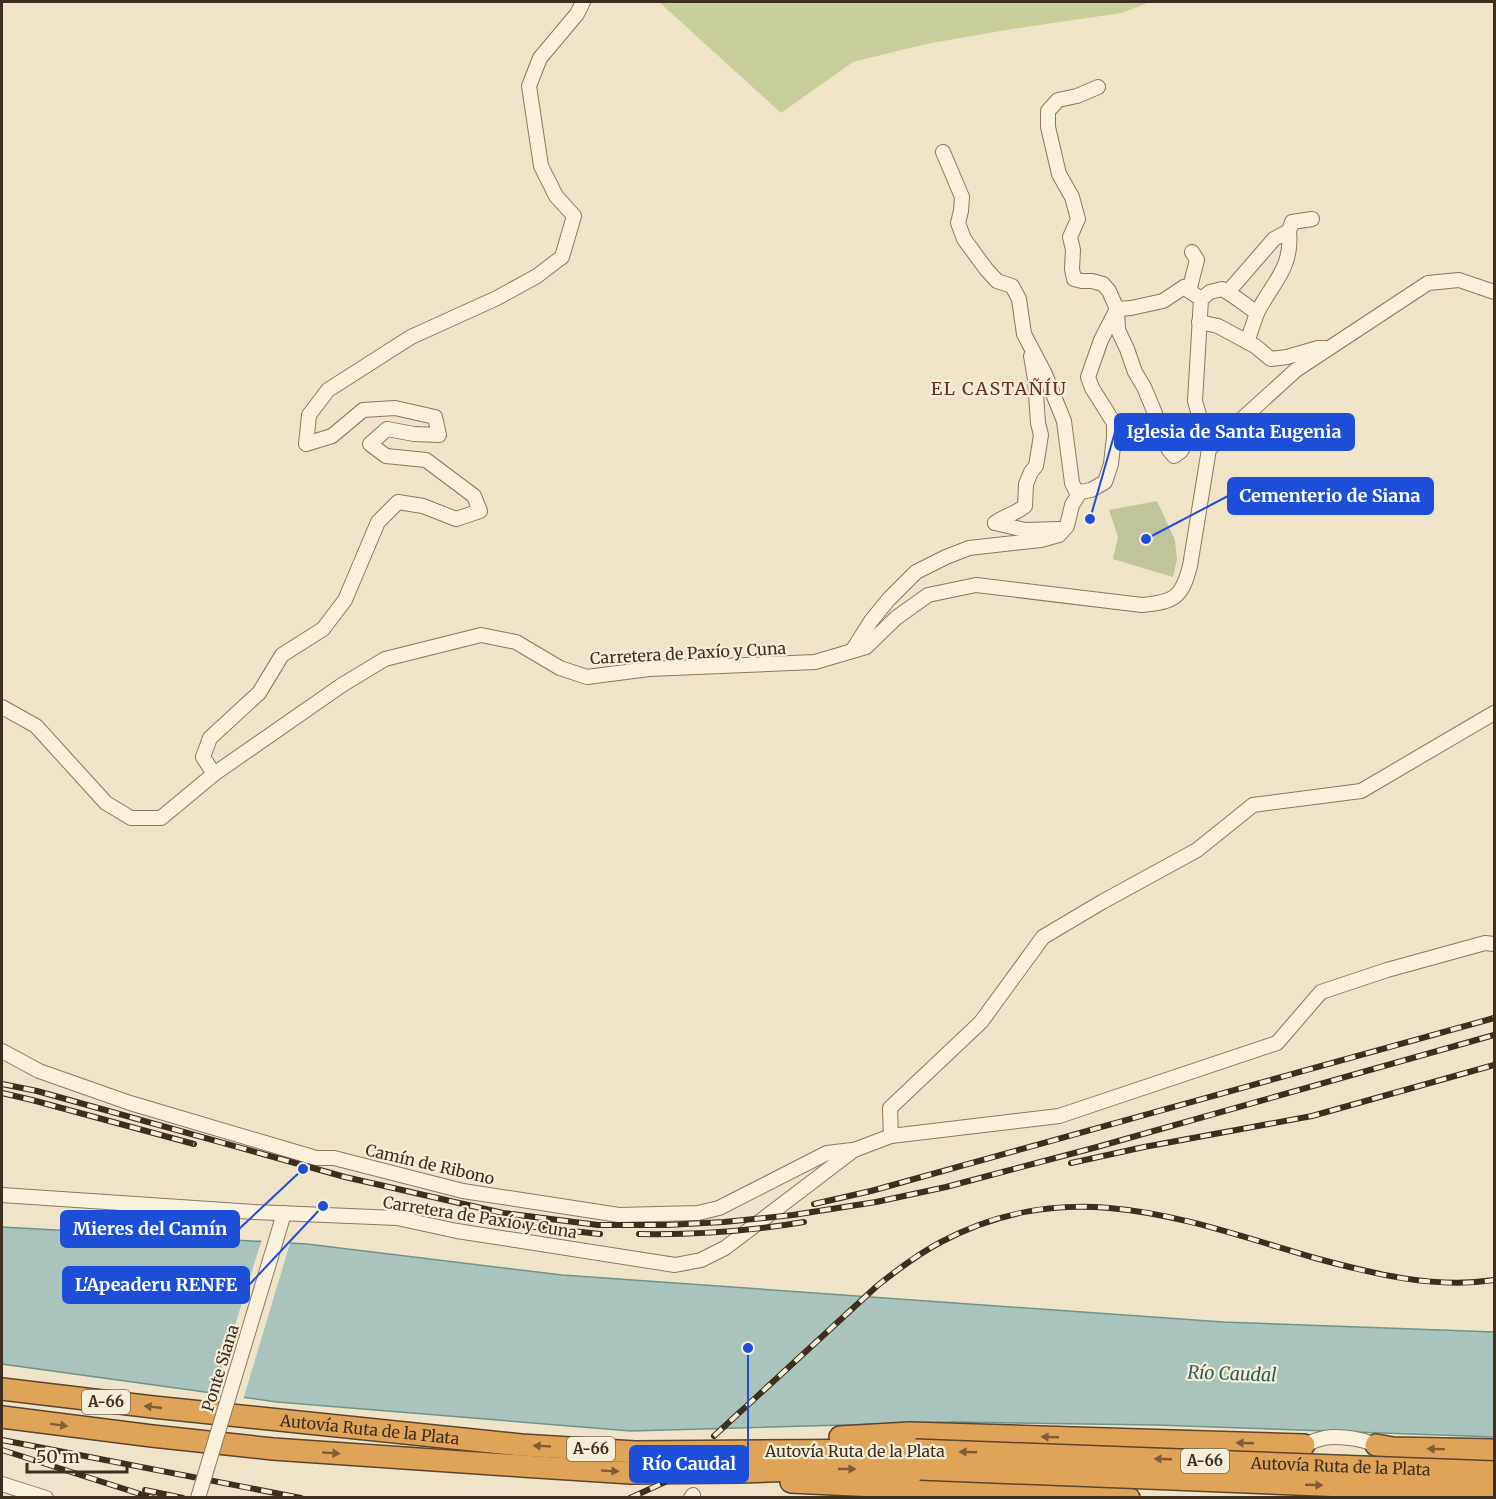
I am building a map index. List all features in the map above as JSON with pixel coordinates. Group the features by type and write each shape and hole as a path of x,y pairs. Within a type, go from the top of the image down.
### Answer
{"highway":[{"name":"Autovía Ruta de la Plata","path":"2,1389 487,1442 635,1452 1494,1472"},
{"name":"Autovía Ruta de la Plata","path":"2,1417 152,1437 273,1449 632,1473 826,1468 917,1459 1494,1492"},
{"path":"635,1452 728,1443 910,1433 1304,1445"},
{"path":"1376,1445 1393,1448 1494,1450"},
{"path":"740,1472 791,1482 1129,1497"}],"street":[{"path":"214,774 203,757 210,738 259,693 282,655 323,629 345,600 378,522 398,502 423,506 456,519 480,511 474,496 426,460 386,456 370,444 387,429 414,434 440,435 435,417 395,408 363,410 332,436 306,444 309,415 328,390 411,337 497,298 537,276 562,256 574,216 556,196 540,166 530,86 540,58 577,14 583,2"},
{"path":"1098,87 1077,96 1059,100 1048,111 1048,127 1059,174 1072,197 1078,219 1070,237 1074,250 1072,269 1074,279 1103,284 1109,291 1117,309 1118,330 1169,450 1174,456 1181,451 1187,440 1203,430"},
{"path":"943,152 962,197 958,222 964,239 997,281 1012,286 1019,299 1024,334 1045,374 1064,421 1072,483 1078,495"},
{"path":"1247,342 1257,313 1283,271 1290,244 1289,231 1292,222 1312,219"},
{"path":"1228,292 1274,239 1289,231"},
{"path":"1192,252 1197,260 1195,295 1199,322 1195,401 1209,449 1296,370 1428,284 1460,280 1494,292"},
{"path":"1117,309 1163,300 1184,287 1195,295 1222,289 1257,313"},
{"path":"852,651 888,600 916,572 969,548 1041,540 1059,535 1067,526 1071,505 1080,492 1091,490 1105,482 1111,464 1114,423 1092,388 1088,377 1101,340 1117,309"},
{"path":"1199,322 1218,326 1271,359 1318,348 1329,348"},
{"path":"1029,343 1041,435 1036,466 1026,484 1025,506 1017,512 1004,516 995,524 1025,530 1058,528 1064,530"},
{"name":"Carretera de Paxío y Cuna","path":"2,707 36,726 106,803 131,818 161,818 214,774 342,685 386,659 481,635 516,642 560,668 587,677 649,669 815,662 867,647 896,618 928,596 976,585 1142,606 1160,604 1180,593 1185,584 1209,449"},
{"path":"891,1136 890,1108 981,1022 1043,937 1197,850 1253,806 1361,791 1494,712"},
{"path":"854,1150 891,1136 1059,1116 1277,1043 1321,992 1387,970 1485,943 1494,944"},
{"name":"Camín de Ribono","path":"2,1052 39,1071 120,1100 316,1158 334,1158 463,1191 619,1215 698,1213 719,1208 827,1153 854,1150"},
{"name":"Carretera de Paxío y Cuna","path":"2,1195 397,1218 457,1231 675,1265 701,1260 725,1248 854,1150"},
{"name":"Ponte Siana","path":"198,1497 284,1213"},
{"path":"1288,1497 1283,1488 1288,1460 1304,1445 1325,1438 1355,1438 1376,1445 1392,1461 1394,1479 1390,1497"},
{"path":"2,1484 46,1497"}],"green space":[{"path":"659,2 1150,2 1121,13 926,44 853,62 781,113"},
{"path":"1157,501 1175,540 1177,560 1173,577 1113,559 1118,537 1109,510"}],"water":[{"name":"Río Caudal","path":"2,1227 307,1244 562,1275 1223,1322 1494,1332 1494,1437 1156,1425 952,1422 631,1431 277,1402 2,1364"}],"pier":[{"path":"262,1239 291,1240 243,1400 213,1396"}],"railway":[{"path":"814,1204 871,1191 1494,1018"},
{"path":"2,1084 37,1091 345,1177 503,1213 598,1225 667,1225 793,1215 876,1202 946,1187 1097,1147 1494,1035"},
{"path":"1071,1163 1312,1116 1494,1065"},
{"path":"2,1093 194,1144"},
{"path":"714,1436 877,1286 908,1262 941,1242 989,1221 1036,1210 1082,1207 1128,1210 1174,1218 1315,1258 1382,1274 1449,1283 1494,1280"},
{"path":"505,1222 600,1234"},
{"path":"639,1234 722,1232 804,1222"},
{"path":"2,1440 301,1498"},
{"path":"2,1450 153,1498"},
{"path":"630,1498 665,1482"},
{"path":"145,1490 183,1498"}],"place":[{"name":"Iglesia de Santa Eugenia","path":"1090,519"},
{"name":"Cementerio de Siana","path":"1146,539"},
{"name":"Mieres del Camín","path":"303,1169"},
{"name":"L'Apeaderu RENFE","path":"323,1206"},
{"name":"Río Caudal","path":"748,1348"}],"district":[{"name":"EL CASTAÑÍU","path":"999,389"}]}
